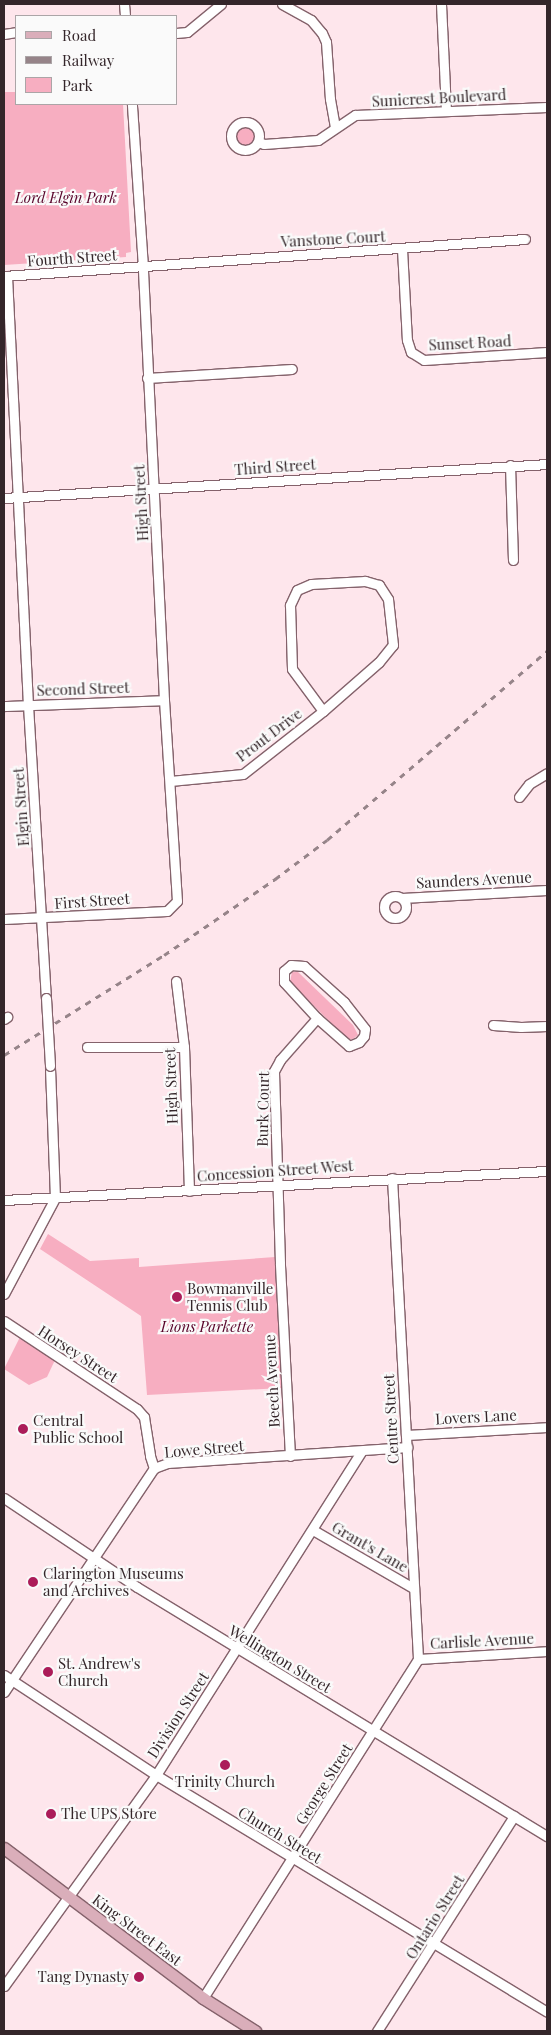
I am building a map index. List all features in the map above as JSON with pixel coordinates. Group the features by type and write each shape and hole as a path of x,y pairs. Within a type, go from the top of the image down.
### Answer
{"main road":[{"name":"King Street East","path":"4,1848 203,1998 255,2031"}],"street":[{"path":"178,33 187,32 221,4"},
{"path":"282,4 310,20 322,33 326,42 330,100 335,127"},
{"path":"441,4 446,112"},
{"name":"High Street","path":"132,105 143,267 164,700 177,901"},
{"name":"Sunicrest Boulevard","path":"258,142 264,144 318,140 355,115 547,106"},
{"name":"Vanstone Court","path":"143,267 281,255 402,249 526,239"},
{"name":"Sunset Road","path":"402,249 407,340 411,352 424,360 547,352"},
{"name":"Fourth Street","path":"5,276 143,267"},
{"name":"Elgin Street","path":"5,276 28,705 43,918 55,1198"},
{"path":"148,378 292,369"},
{"name":"Third Street","path":"4,498 547,464"},
{"path":"510,465 513,560"},
{"name":"Prout Drive","path":"170,781 243,774 324,712 379,662 393,645 388,600 379,585 365,581 311,584 296,590 290,605 292,669 324,712"},
{"name":"Second Street","path":"4,706 164,700"},
{"path":"520,797 529,784 547,773"},
{"name":"Saunders Avenue","path":"402,898 547,890"},
{"name":"First Street","path":"4,919 167,911 177,901"},
{"path":"291,965 304,966 344,1002 365,1029 364,1036 358,1042 349,1046 317,1018 284,982 284,971 291,965"},
{"name":"High Street","path":"176,981 184,1047 189,1191"},
{"name":"Burk Court","path":"278,1185 274,1071 280,1060 317,1018"},
{"path":"493,1025 521,1028 547,1026"},
{"path":"87,1047 184,1047"},
{"name":"Concession Street West","path":"4,1200 547,1170"},
{"name":"Centre Street","path":"392,1178 418,1659"},
{"name":"Beech Avenue","path":"278,1185 290,1456"},
{"path":"4,1294 55,1198"},
{"name":"Horsey Street","path":"4,1321 137,1409 144,1417 150,1456 154,1468"},
{"name":"Lovers Lane","path":"406,1435 547,1427"},
{"name":"Lowe Street","path":"154,1468 168,1463 407,1447"},
{"name":"Division Street","path":"4,1986 156,1775 362,1451"},
{"path":"4,1692 95,1559 154,1468"},
{"name":"Wellington Street","path":"4,1498 95,1559 237,1649 547,1836"},
{"name":"Grant's Lane","path":"313,1530 413,1588"},
{"name":"Carlisle Avenue","path":"418,1659 547,1651"},
{"name":"George Street","path":"203,1998 418,1659"},
{"name":"Church Street","path":"4,1675 156,1775 547,2012"},
{"name":"Ontario Street","path":"377,2031 514,1816"}],"green space":[{"name":"Lord Elgin Park","path":"4,92 15,92 15,105 123,105 131,252 126,253 126,257 4,265"},
{"path":"246,125 256,132 257,136 250,146 246,147 236,140 235,136 242,126"},
{"path":"292,972 298,972 353,1025 358,1035 353,1039 347,1039 290,982"},
{"name":"Lions Parkette","path":"48,1234 90,1261 139,1258 139,1267 275,1257 282,1388 147,1395 141,1316 40,1249"},
{"path":"20,1337 55,1360 47,1377 29,1385 4,1369"}],"railway":[{"path":"4,1055 164,955 275,879 327,840 547,651"}],"place":[{"name":"Bowmanville Tennis Club","path":"177,1297"},
{"name":"Central Public School","path":"23,1429"},
{"name":"Clarington Museums and Archives","path":"33,1582"},
{"name":"St. Andrew's Church","path":"48,1672"},
{"name":"Trinity Church","path":"225,1765"},
{"name":"The UPS Store","path":"51,1814"},
{"name":"Tang Dynasty","path":"139,1977"}]}
